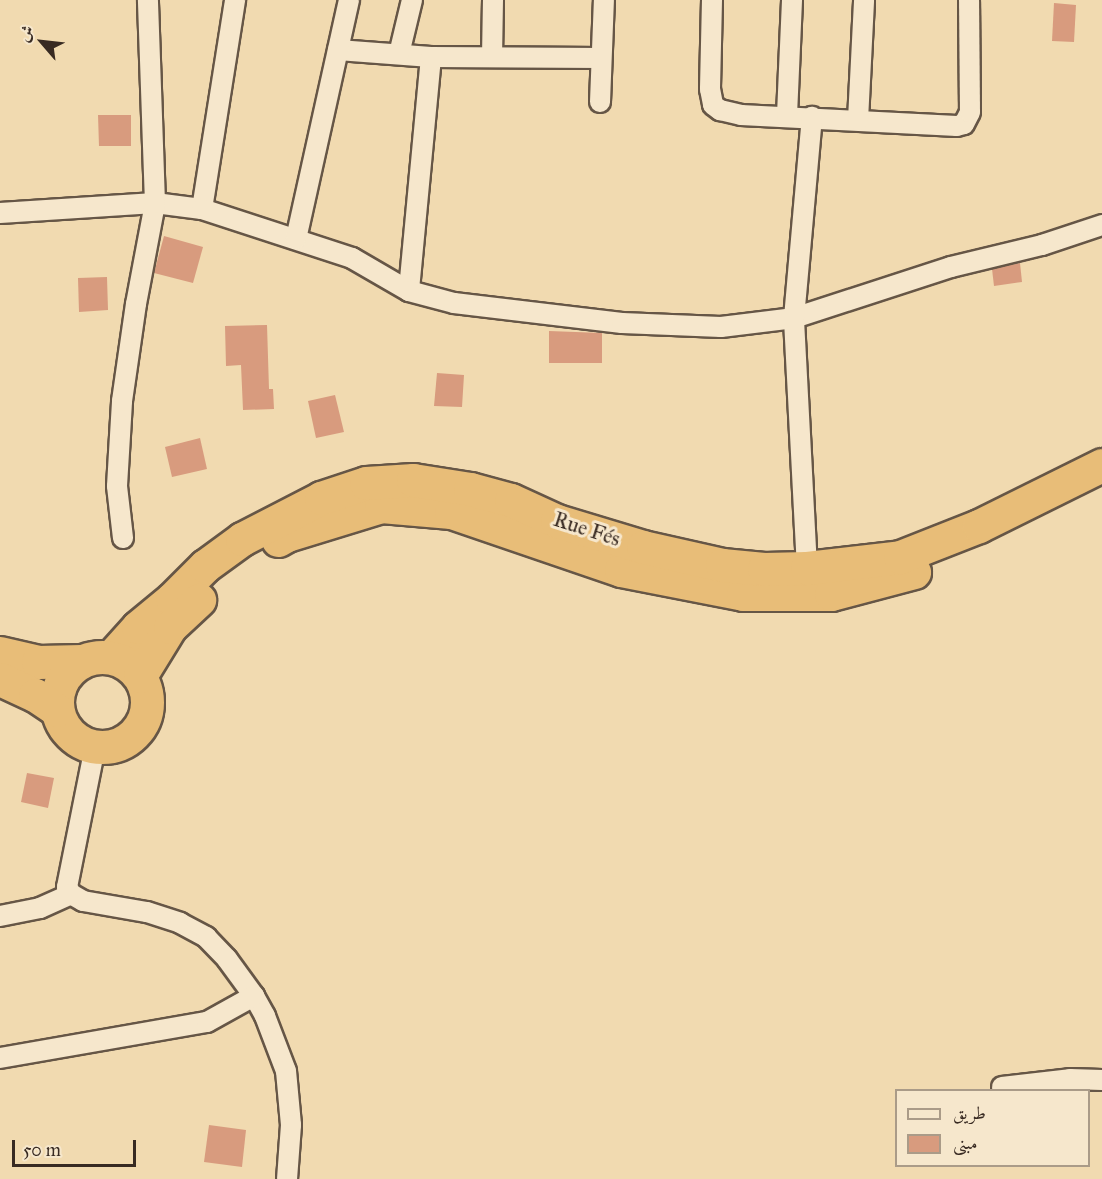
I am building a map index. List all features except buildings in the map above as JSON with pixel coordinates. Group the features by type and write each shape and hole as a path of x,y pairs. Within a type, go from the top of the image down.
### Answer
{"highway":[{"name":"Rue Fés","path":"96,659 172,599 205,566 242,539 321,498 366,483 413,480 470,489 511,500 557,521 643,548 722,565 764,569 807,568 900,557 980,526 1102,465"},
{"name":"Rue Fés","path":"140,676 170,627 215,585 287,535 381,506 451,512 621,570 643,575 743,594 831,594 930,568 1063,510 1102,489"},
{"path":"0,653 38,662 96,659 129,664 140,676 147,696 145,717 133,735 115,745 94,747 77,740 64,727 57,710 58,690 67,673 96,659"},
{"path":"0,679 35,695 57,710"}],"street":[{"path":"123,538 117,486 122,401 136,304 156,203 148,0"},
{"path":"202,209 236,0"},
{"path":"296,239 349,0"},
{"path":"399,54 412,0"},
{"path":"492,57 493,0"},
{"path":"600,102 604,0"},
{"path":"712,0 710,89 713,105 726,113 964,124 970,112 969,0"},
{"path":"787,115 792,0"},
{"path":"858,120 864,0"},
{"path":"338,50 431,57 601,58"},
{"path":"409,291 431,57"},
{"path":"807,568 794,318 812,117"},
{"path":"0,213 156,203 202,209 352,258 409,291 454,303 622,323 721,327 794,318 951,267 1042,245 1102,225"},
{"path":"0,916 40,909 69,887 76,834 94,747"},
{"path":"69,887 93,904 116,906 165,916 189,927 216,946 254,996 281,1056 289,1082 291,1125 287,1179"},
{"path":"0,1058 207,1022 254,996"},
{"path":"1002,1087 1070,1079 1102,1080"}]}
